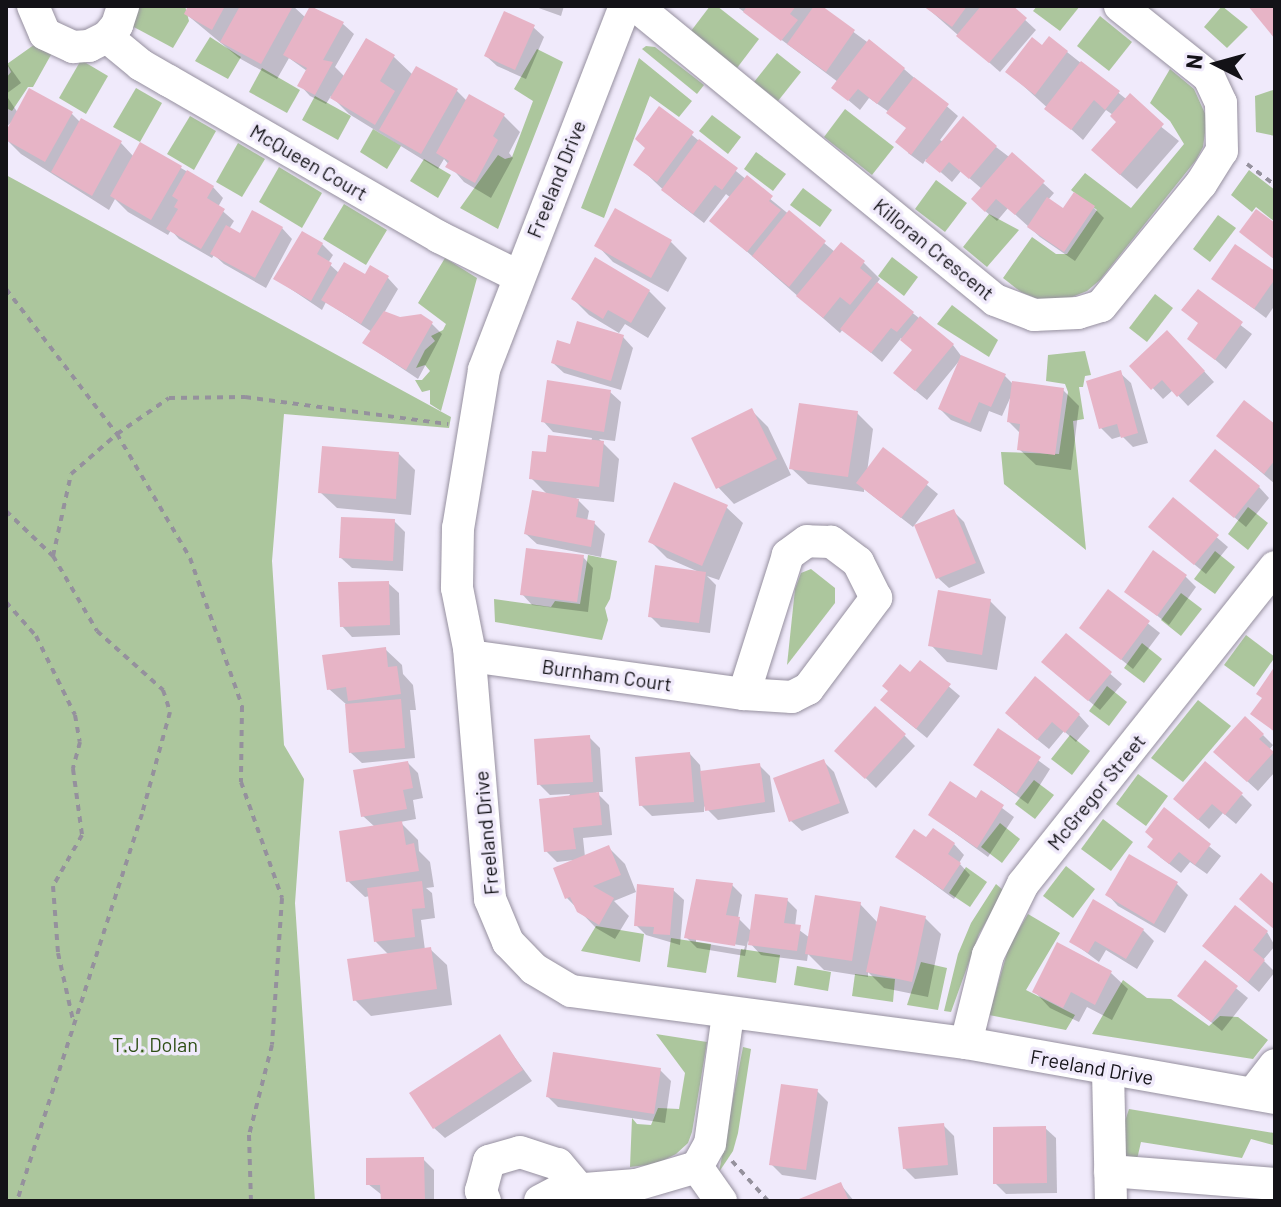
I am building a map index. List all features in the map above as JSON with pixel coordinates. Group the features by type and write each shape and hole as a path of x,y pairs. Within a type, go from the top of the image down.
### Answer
{"street":[{"path":"33,6 45,34 58,43 89,46 107,37 117,25 123,6"},
{"name":"Freeland Drive","path":"625,6 484,370 458,528 457,581 470,656 490,899 508,942 534,969 571,991 966,1043 1108,1071 1264,1095"},
{"name":"Killoran Crescent","path":"636,6 995,300 1034,315 1078,313 1101,306 1201,184 1222,151 1221,103 1209,77 1120,6"},
{"name":"McQueen Court","path":"107,37 160,76 439,237 518,276"},
{"name":"Burnham Court","path":"470,656 744,694 792,697 808,689 876,598 858,562 831,542 807,541 788,555 744,694"},
{"name":"McGregor Street","path":"966,1043 988,955 1023,884 1275,567"},
{"path":"540,1201 559,1191 636,1185 697,1167 710,1144 728,1014"},
{"path":"1264,1095 1275,1065"},
{"path":"1108,1071 1110,1186 1275,1184"},
{"path":"485,1201 481,1191 489,1161 520,1152 558,1164 579,1189"},
{"path":"697,1167 721,1201"}],"path":[{"path":"1247,164 1275,185"},
{"path":"6,289 117,434 190,558 242,706 241,782 282,898 272,1045 249,1135 251,1201"},
{"path":"53,556 71,474 117,434 169,398 245,397 442,423 472,430"},
{"path":"6,511 53,556 97,631 163,690 170,712 142,814 17,1201"},
{"path":"6,602 36,636 75,715 80,742 73,769 82,835 53,886 58,953 74,1022"},
{"path":"732,1161 768,1201"}],"green space":[{"path":"133,6 185,6 189,21 173,48 132,26"},
{"path":"710,6 717,6 759,39 737,68 691,31"},
{"path":"1037,6 1080,6 1060,31 1033,11"},
{"path":"1222,6 1248,27 1227,48 1204,27"},
{"path":"1100,16 1132,42 1109,71 1077,46"},
{"path":"210,37 241,57 228,79 195,61"},
{"path":"38,42 52,53 33,87 28,87 12,111 6,108 6,78 11,72 7,64"},
{"path":"655,47 704,85 697,94 642,49"},
{"path":"537,49 563,62 498,229 460,208 498,155 505,159 512,157 533,101 514,89"},
{"path":"777,53 801,72 778,101 754,82"},
{"path":"639,58 692,101 679,117 650,96 604,218 581,208"},
{"path":"81,60 108,76 86,114 59,98"},
{"path":"262,68 300,90 287,113 249,92"},
{"path":"1170,69 1194,89 1207,118 1203,147 1196,160 1100,280 1087,291 1062,301 1040,300 1021,292 1003,278 1032,237 1056,254 1067,254 1097,210 1071,190 1085,173 1131,208 1184,144 1170,121 1150,103"},
{"path":"136,88 162,103 140,142 113,127"},
{"path":"1273,90 1275,136 1256,132 1255,96"},
{"path":"315,96 351,116 338,140 302,120"},
{"path":"845,109 894,147 872,175 824,137"},
{"path":"712,115 741,137 728,154 699,131"},
{"path":"190,116 216,131 194,170 167,154"},
{"path":"373,129 401,146 387,169 360,152"},
{"path":"238,143 265,159 242,197 216,182"},
{"path":"756,152 786,174 773,191 744,169"},
{"path":"424,159 451,175 438,198 410,181"},
{"path":"279,167 322,193 302,228 259,202"},
{"path":"1249,170 1275,190 1275,222 1256,207 1252,212 1231,195"},
{"name":"T.J. Dolan","path":"6,175 451,417 449,428 284,414 272,561 284,745 304,779 295,903 315,1201 6,1201"},
{"path":"936,180 967,203 945,232 915,209"},
{"path":"803,188 832,210 820,227 790,205"},
{"path":"344,204 387,230 366,265 323,239"},
{"path":"989,214 1019,230 987,267 963,247"},
{"path":"1218,215 1236,228 1210,262 1193,249"},
{"path":"892,257 918,277 904,296 878,276"},
{"path":"445,258 477,278 441,411 430,404 430,390 422,392 415,380 422,380 430,371 425,365 416,368 425,350 435,341 431,336 443,330 446,324 418,303"},
{"path":"1155,294 1173,308 1147,342 1129,328"},
{"path":"952,305 998,340 989,357 937,324"},
{"path":"1085,351 1091,375 1085,376 1083,387 1079,387 1084,419 1073,421 1086,550 1004,484 1001,452 1059,454 1068,392 1065,384 1046,381 1048,355"},
{"path":"1248,507 1268,523 1248,550 1228,534"},
{"path":"1215,551 1235,567 1215,594 1194,579"},
{"path":"588,555 617,561 610,599 605,608 608,620 602,640 495,622 494,599 551,607 555,601 580,604"},
{"path":"811,569 835,588 835,603 787,665 795,589 801,573"},
{"path":"1181,593 1202,609 1181,636 1161,620"},
{"path":"1246,635 1275,657 1254,687 1224,665"},
{"path":"1142,643 1162,659 1144,683 1124,668"},
{"path":"1107,686 1127,702 1109,726 1089,711"},
{"path":"1198,700 1231,726 1183,782 1151,758"},
{"path":"1070,735 1090,751 1072,775 1051,759"},
{"path":"1138,774 1168,796 1146,826 1116,804"},
{"path":"1034,780 1054,795 1035,819 1015,804"},
{"path":"1103,819 1133,842 1111,871 1081,849"},
{"path":"1000,823 1020,839 1002,863 981,847"},
{"path":"1066,866 1095,889 1073,918 1043,896"},
{"path":"966,867 987,882 970,907 949,893"},
{"path":"996,884 1004,891 979,934 951,1012 944,1011 958,954 971,923"},
{"path":"1028,914 1060,933 1026,990 1075,1015 1066,1030 989,1015 1009,946"},
{"path":"596,926 644,934 640,962 581,951"},
{"path":"671,938 711,944 706,973 667,967"},
{"path":"741,949 780,955 776,983 737,977"},
{"path":"921,962 947,968 938,1010 907,1005"},
{"path":"797,966 831,972 828,991 794,985"},
{"path":"855,974 895,979 893,1002 852,996"},
{"path":"1123,980 1147,998 1171,999 1209,1026 1220,1016 1238,1017 1268,1040 1253,1059 1092,1034"},
{"path":"656,1034 707,1042 692,1132 688,1143 676,1154 656,1164 630,1167 632,1118 637,1124 651,1125 658,1108 679,1109 685,1073"},
{"path":"743,1047 751,1049 738,1133 733,1151 719,1172"},
{"path":"1129,1109 1274,1133 1273,1145 1251,1139 1242,1158 1141,1142 1135,1168 1126,1161 1125,1121"}],"building":[{"path":"188,6 225,6 212,30 184,14"},
{"path":"240,6 293,6 261,64 220,42"},
{"path":"310,6 344,22 323,60 333,62 315,95 297,86 307,68 283,55"},
{"path":"747,6 796,6 790,14 798,20 781,41 743,12"},
{"path":"814,6 822,6 855,30 826,72 787,44"},
{"path":"923,6 967,6 952,27"},
{"path":"981,6 1013,6 1027,18 989,63 956,36"},
{"path":"1248,6 1275,6 1275,39"},
{"path":"504,11 535,25 515,70 484,56"},
{"path":"1049,36 1068,51 1035,95 1005,72 1032,37 1042,45"},
{"path":"366,38 395,55 380,81 395,91 375,125 330,98"},
{"path":"869,39 905,68 877,104 858,89 848,101 831,88"},
{"path":"1081,61 1120,91 1105,110 1094,100 1071,130 1044,109"},
{"path":"416,66 458,89 421,154 379,130"},
{"path":"914,77 949,104 911,155 895,142 906,128 886,113"},
{"path":"29,88 73,112 45,162 6,140 6,131"},
{"path":"1130,93 1164,124 1120,175 1091,150 1116,122 1110,116"},
{"path":"469,94 505,114 493,136 498,140 475,183 445,167 449,161 436,153"},
{"path":"659,106 694,132 657,182 633,165 645,148 635,139"},
{"path":"963,116 997,146 969,179 949,162 940,173 925,161"},
{"path":"81,118 122,141 92,196 51,172"},
{"path":"699,139 738,168 722,190 715,185 693,214 661,190"},
{"path":"140,142 182,166 151,220 110,196"},
{"path":"1012,152 1045,181 1015,215 996,199 985,212 971,199"},
{"path":"187,170 214,186 207,198 225,209 201,249 166,229 178,209 174,207 178,200 172,196"},
{"path":"747,175 773,196 769,201 781,210 747,252 709,221"},
{"path":"1074,192 1095,206 1064,252 1027,227 1047,197 1063,208"},
{"path":"615,208 672,240 651,278 594,246"},
{"path":"1256,209 1275,223 1275,260 1239,232"},
{"path":"252,210 283,227 255,278 210,254 226,225 240,233"},
{"path":"789,210 826,241 789,287 752,256"},
{"path":"302,231 323,243 317,254 332,263 311,301 273,279"},
{"path":"841,242 865,261 860,268 872,278 850,305 840,297 823,318 796,296"},
{"path":"1235,244 1275,271 1275,279 1254,309 1211,279"},
{"path":"595,257 650,290 631,323 608,310 603,319 571,299"},
{"path":"344,262 365,274 370,265 389,276 361,324 321,300"},
{"path":"877,282 914,312 897,332 891,328 871,353 840,329"},
{"path":"1198,289 1243,322 1215,360 1187,339 1198,323 1181,310"},
{"path":"384,311 400,317 421,314 433,322 406,370 362,343"},
{"path":"920,316 954,344 915,391 893,373 912,350 900,340"},
{"path":"577,321 624,335 611,381 551,363 557,340 570,344"},
{"path":"1167,330 1205,371 1177,397 1162,380 1151,390 1129,366"},
{"path":"961,355 1006,374 991,407 979,402 970,423 938,409"},
{"path":"1121,370 1138,433 1121,438 1117,424 1099,429 1086,381"},
{"path":"547,380 611,390 604,432 541,422"},
{"path":"1012,381 1064,388 1055,455 1017,450 1020,424 1007,422"},
{"path":"1244,400 1275,424 1275,460 1264,474 1216,436"},
{"path":"799,403 858,411 848,477 789,469"},
{"path":"752,408 777,459 716,489 691,438"},
{"path":"548,435 604,441 599,487 529,479 532,451 546,452"},
{"path":"322,446 399,452 396,499 318,493"},
{"path":"883,447 929,482 901,518 856,483"},
{"path":"1215,449 1260,486 1234,518 1189,481"},
{"path":"674,482 728,505 702,566 648,542"},
{"path":"532,490 579,499 576,517 595,521 591,547 524,534"},
{"path":"1173,497 1219,535 1194,565 1148,527"},
{"path":"954,509 976,563 936,579 914,525"},
{"path":"341,517 395,519 393,561 339,558"},
{"path":"526,548 584,555 577,602 520,595"},
{"path":"1153,550 1187,575 1157,616 1124,592"},
{"path":"655,565 706,572 699,623 648,617"},
{"path":"389,581 390,625 340,627 338,582"},
{"path":"1108,589 1150,621 1121,660 1079,628"},
{"path":"938,590 991,599 982,655 928,646"},
{"path":"1066,633 1112,672 1088,701 1041,662"},
{"path":"386,647 388,667 397,666 401,694 348,701 346,687 327,690 322,655"},
{"path":"920,660 951,684 916,729 880,700 888,691 882,686 900,664 910,672"},
{"path":"1275,666 1275,732 1250,714 1262,698 1256,694"},
{"path":"1035,676 1080,714 1065,733 1052,722 1037,740 1005,713"},
{"path":"401,699 405,748 349,753 345,704"},
{"path":"875,706 906,734 865,779 834,751"},
{"path":"1245,716 1264,734 1259,739 1274,752 1247,782 1213,752"},
{"path":"998,728 1041,757 1016,794 973,765"},
{"path":"590,735 593,782 537,785 534,739"},
{"path":"690,752 694,802 639,806 635,757"},
{"path":"824,759 840,803 789,822 773,778"},
{"path":"408,761 413,788 403,790 407,809 361,817 353,770"},
{"path":"1205,761 1243,793 1225,815 1212,804 1198,820 1173,799"},
{"path":"760,763 765,802 705,811 700,771"},
{"path":"950,781 976,798 981,790 1004,805 977,848 928,815"},
{"path":"599,792 602,825 573,828 576,849 544,852 539,799"},
{"path":"1164,807 1211,844 1195,865 1179,852 1169,864 1147,847 1153,839 1145,832"},
{"path":"402,821 406,845 414,843 419,871 346,882 339,831"},
{"path":"933,828 955,843 948,854 961,863 943,890 895,857 914,829 926,837"},
{"path":"609,845 621,875 593,886 614,898 599,925 577,912 570,897 565,899 553,868"},
{"path":"1129,854 1178,882 1154,924 1105,895"},
{"path":"1261,873 1275,885 1275,930 1239,899"},
{"path":"696,879 733,883 726,915 740,917 735,946 684,938"},
{"path":"422,881 425,908 412,909 415,937 374,942 367,888"},
{"path":"637,884 674,888 670,935 653,934 654,927 634,926"},
{"path":"755,894 788,898 784,923 801,925 797,951 748,945"},
{"path":"815,895 861,902 852,961 805,954"},
{"path":"1093,899 1144,929 1126,959 1095,941 1088,953 1069,942"},
{"path":"1235,905 1268,931 1253,950 1265,960 1248,982 1202,946"},
{"path":"880,906 926,916 912,982 866,972"},
{"path":"1057,942 1112,971 1095,1005 1071,992 1063,1008 1032,992"},
{"path":"431,947 437,989 353,1001 347,959"},
{"path":"1205,960 1238,986 1211,1022 1177,996"},
{"path":"500,1034 523,1070 433,1129 409,1093"},
{"path":"553,1052 661,1068 654,1114 546,1097"},
{"path":"781,1084 818,1089 806,1170 769,1165"},
{"path":"944,1123 948,1165 903,1169 898,1127"},
{"path":"1046,1126 1047,1183 993,1184 993,1127"},
{"path":"424,1157 425,1201 381,1201 380,1185 366,1185 366,1158"},
{"path":"841,1182 849,1201 794,1201"}]}
